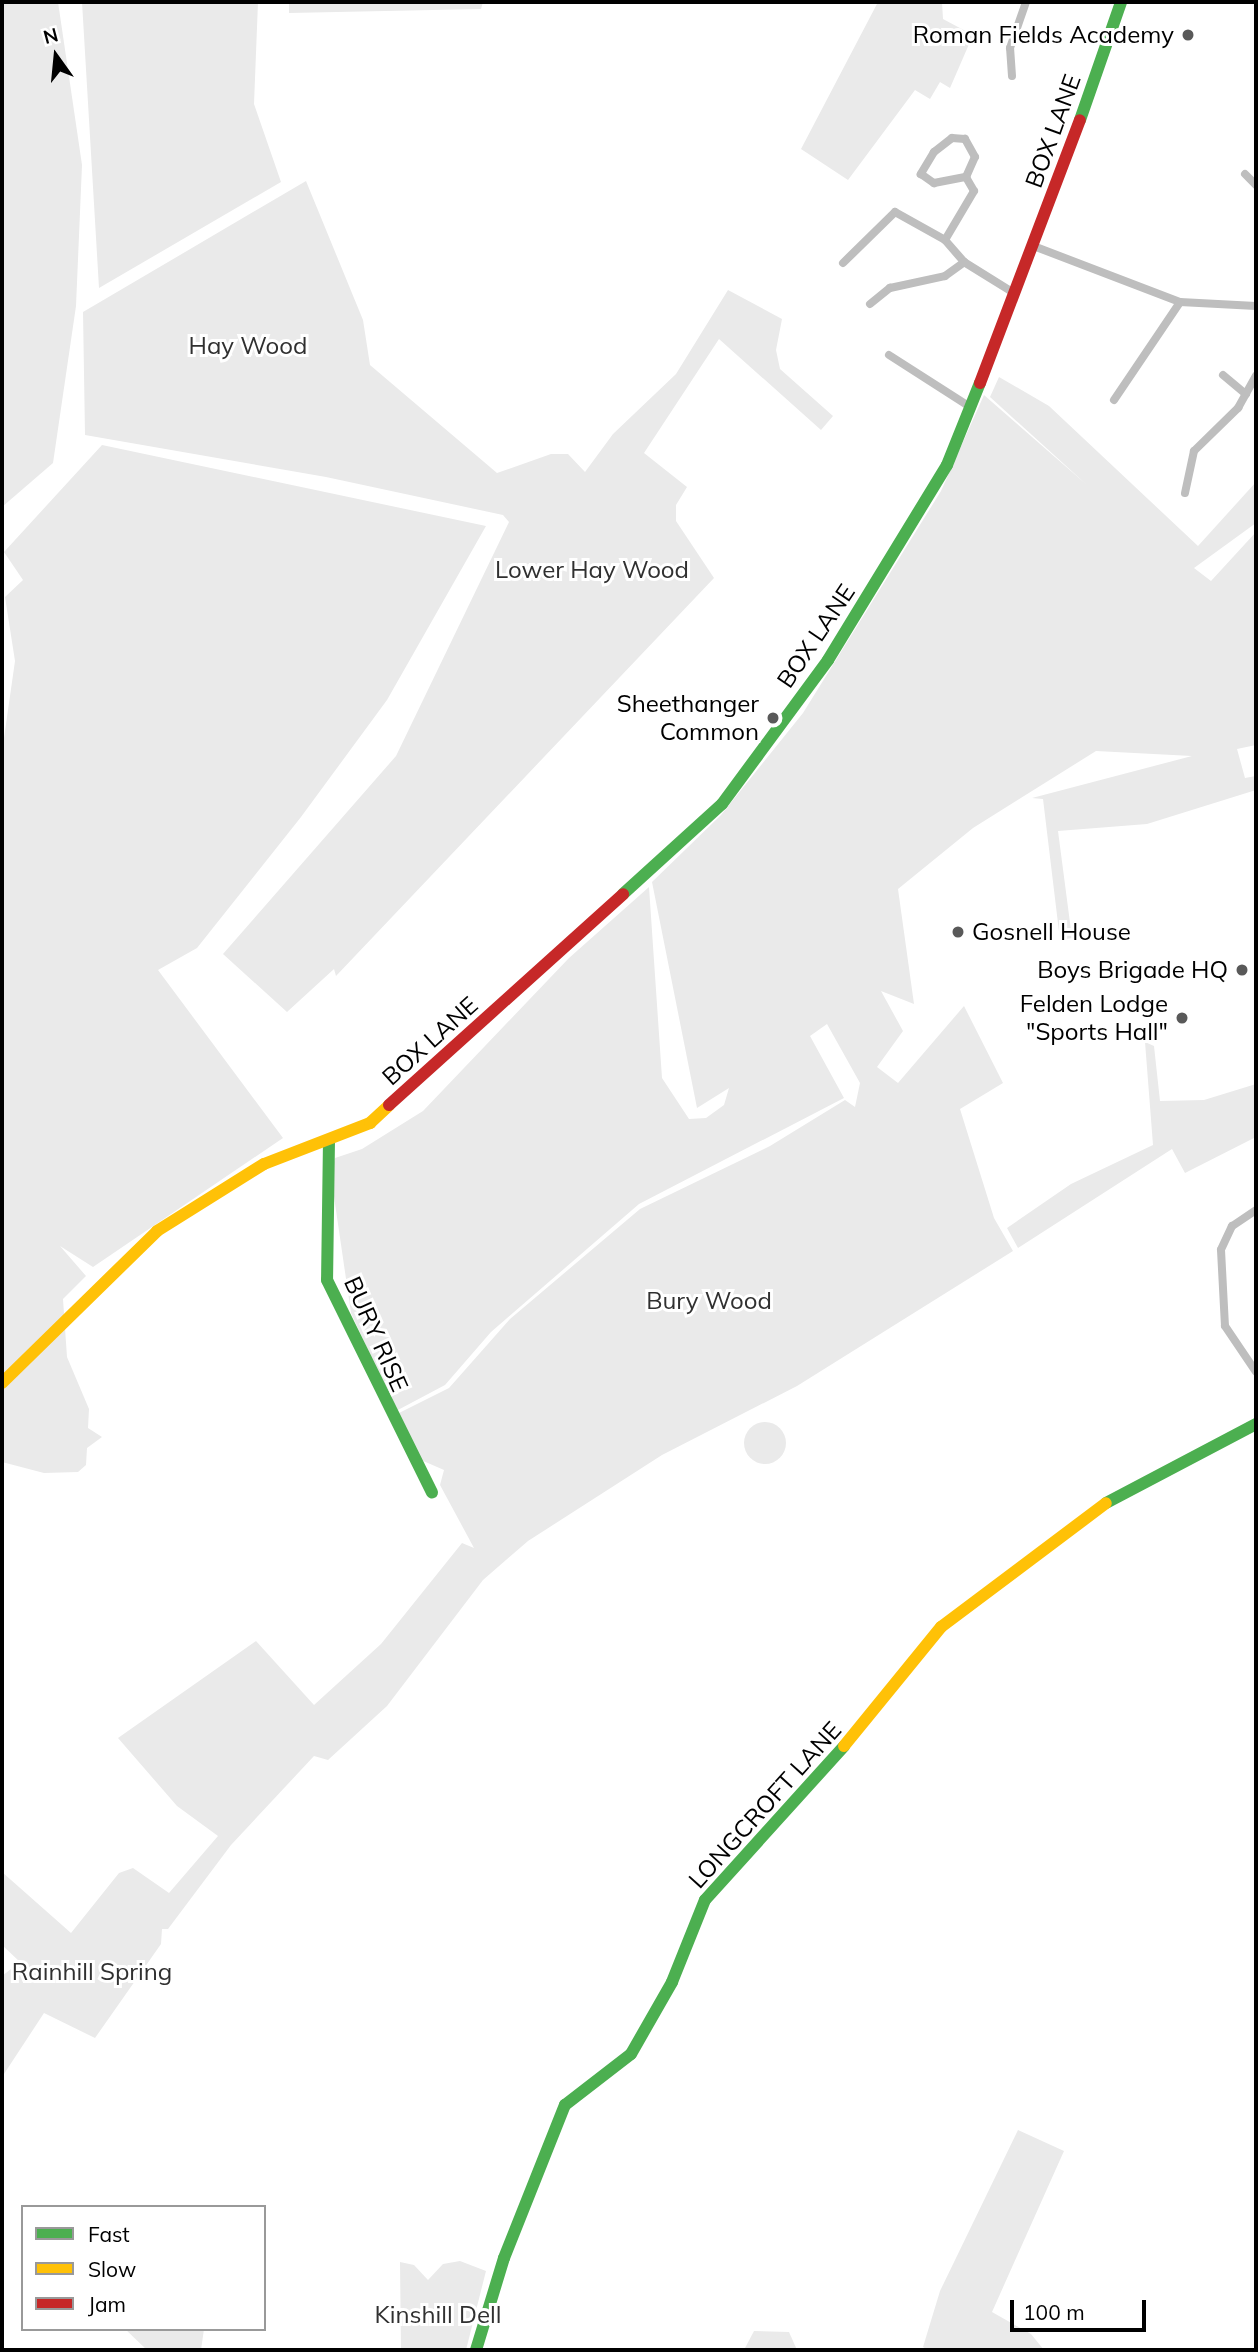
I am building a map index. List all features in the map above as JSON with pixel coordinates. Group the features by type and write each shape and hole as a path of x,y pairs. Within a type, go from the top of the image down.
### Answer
{"main road":[{"name":"BOX LANE","path":"2,1382 157,1231 264,1164 370,1123 722,804 828,660 905,540 972,408 1014,293 1036,247 1121,2"},
{"name":"BURY RISE","path":"329,1140 327,1280 432,1492"},
{"name":"LONGCROFT LANE","path":"476,2350 504,2259 565,2105 631,2054 672,1982 705,1900 877,1711 941,1627 1121,1492 1256,1424"}],"street":[{"path":"1012,76 1010,48 1026,2"},
{"path":"953,138 965,139 975,157 966,177 934,183 922,174 934,152 953,138"},
{"path":"1245,174 1256,185"},
{"path":"945,240 974,191 966,177"},
{"path":"843,263 895,212 945,240 964,262 1014,293"},
{"path":"1036,247 1180,302 1256,306"},
{"path":"870,304 890,288 945,275 964,262"},
{"path":"1114,400 1180,302"},
{"path":"889,355 972,408"},
{"path":"1223,375 1246,394"},
{"path":"1185,493 1194,451 1246,394 1256,376"},
{"path":"1256,1210 1232,1226 1221,1250 1225,1326 1256,1372"}],"green space":[{"path":"2,2 58,2 82,165 76,306 53,463 2,507"},
{"path":"82,2 258,2 254,104 281,182 99,288"},
{"path":"289,2 483,2 481,9 289,13"},
{"path":"878,2 942,2 943,19 973,35 950,88 940,82 930,99 915,90 848,180 801,149"},
{"name":"Lower Hay Wood","path":"306,181 363,320 370,365 497,473 551,454 568,454 585,472 613,434 676,374 728,290 782,319 776,350 780,369 833,416 821,430 719,339 644,453 687,487 676,505 676,521 714,578 336,976 334,969 287,1012 223,954 396,756 509,522 503,515 326,477 85,435 83,312"},
{"path":"999,377 1049,406 1198,546 1256,482 1256,523 1194,568 1211,581 1256,532 1256,745 1237,749 1245,778 1256,776 1256,790 1147,824 1058,831 1072,938 1060,940 1043,799 1032,798 1192,756 1096,751 973,828 898,889 914,1004 881,991 903,1031 877,1067 898,1083 964,1006 1003,1083 960,1109 994,1218 1013,1251 797,1386 662,1455 528,1541 483,1580 387,1706 328,1760 314,1756 231,1845 168,1929 162,1929 161,1944 95,2038 44,2013 2,2077 2,1976 20,1962 2,1945 2,1872 71,1933 119,1873 133,1868 169,1893 218,1836 177,1806 118,1738 256,1641 314,1705 381,1644 462,1543 474,1548 440,1485 444,1470 421,1460 397,1414 449,1388 510,1319 640,1209 770,1146 845,1100 855,1107 860,1083 827,1024 810,1036 844,1098 639,1204 491,1332 445,1385 396,1411 351,1313 331,1176 335,1158 362,1149 423,1111 569,958 649,887 662,1078 689,1119 706,1118 724,1105 729,1088 697,1108 652,882 721,815 803,713 941,491 984,395 1087,485 990,397"},
{"path":"102,445 486,526 387,700 301,817 197,948 158,970 283,1138 93,1267 60,1246 86,1276 63,1299 67,1357 89,1409 88,1428 102,1437 87,1448 86,1465 78,1472 44,1473 2,1462 2,752 15,661 5,597 23,580 4,552"},
{"path":"1145,1042 1154,1046 1160,1101 1204,1100 1256,1084 1256,1137 1185,1173 1172,1149 1018,1248 1007,1228 1071,1184 1153,1145"},
{"path":"765,1422 780,1428 786,1443 780,1458 765,1464 750,1458 744,1443 750,1428"},
{"path":"1018,2130 1064,2151 992,2312 1031,2334 1044,2350 928,2350 923,2347 940,2291"},
{"name":"Kinshill Dell","path":"460,2261 486,2271 466,2350 401,2350 400,2262 414,2265 428,2280 443,2264"},
{"path":"127,2331 204,2331 201,2350 147,2350"},
{"path":"754,2331 789,2332 797,2350 744,2350"}],"traffic: fast":[{"path":"1080,120 1121,2"},
{"path":"623,894 722,804 828,660 947,465 980,383"},
{"path":"329,1140 327,1280 432,1492"},
{"path":"1106,1503 1256,1424"},
{"path":"476,2350 504,2258 565,2105 631,2054 672,1982 705,1900 844,1746"}],"traffic: slow":[{"path":"2,1383 157,1231 264,1164 370,1123 389,1105"},
{"path":"844,1746 941,1627 1106,1503"}],"traffic: jam":[{"path":"980,383 1080,120"},
{"path":"389,1105 623,894"}],"place":[{"name":"Roman Fields Academy","path":"1188,35"},
{"name":"Sheethanger Common","path":"773,718"},
{"name":"Gosnell House","path":"958,932"},
{"name":"Boys Brigade HQ","path":"1242,970"},
{"name":"Felden Lodge \"Sports Hall\"","path":"1182,1018"}],"park label":[{"name":"Hay Wood","path":"248,346"},
{"name":"Bury Wood","path":"709,1301"},
{"name":"Rainhill Spring","path":"92,1972"}]}
